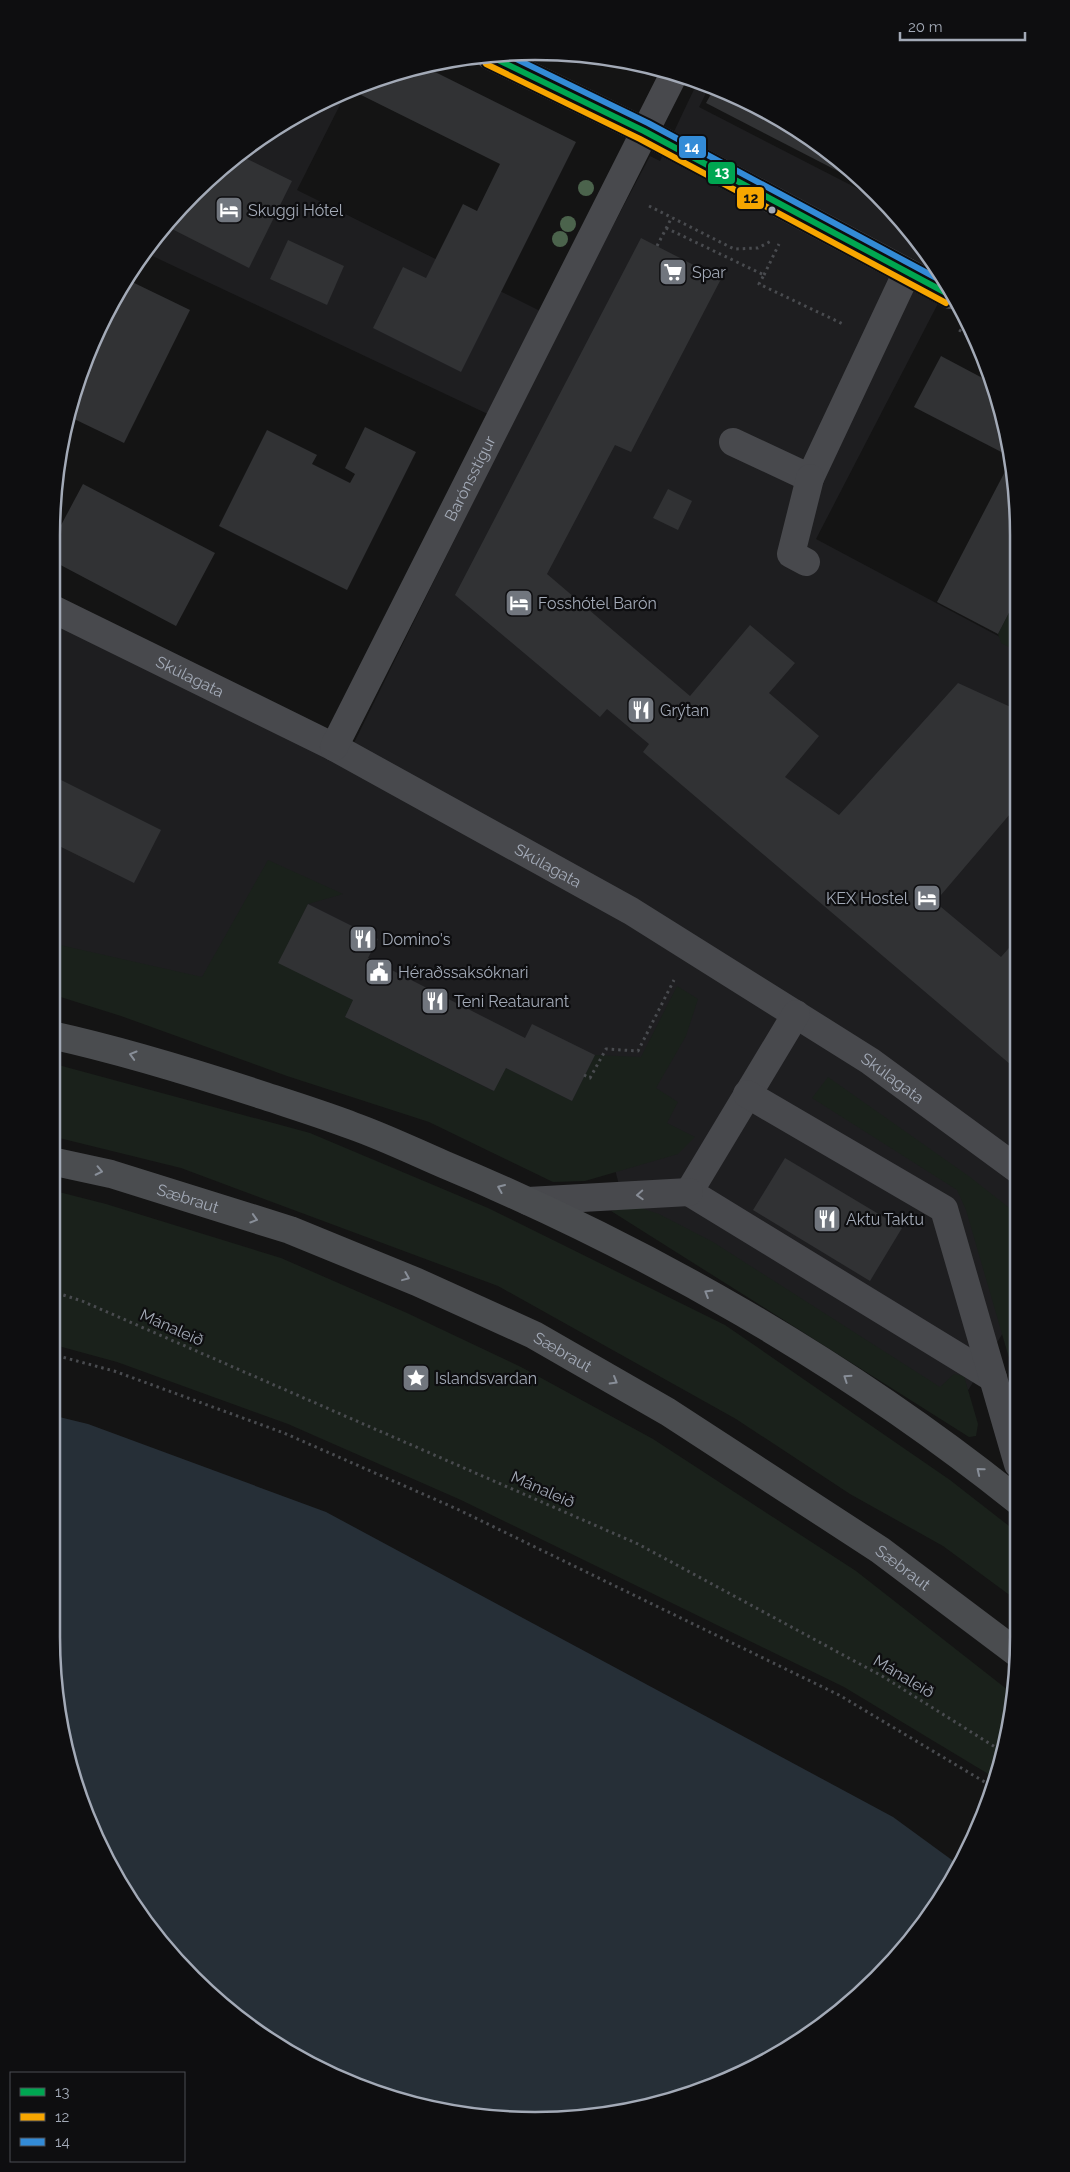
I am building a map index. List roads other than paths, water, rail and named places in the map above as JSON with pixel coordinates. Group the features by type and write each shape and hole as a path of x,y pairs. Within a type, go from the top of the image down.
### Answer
{"main road":[{"path":"60,1037 103,1046 180,1068 354,1126 528,1201 658,1264 810,1354 964,1458 1010,1495"},
{"name":"Sæbraut","path":"60,1163 111,1174 290,1230 417,1282 534,1335 668,1412 880,1550 1010,1647"}],"street":[{"path":"501,61 644,132 942,291"},
{"name":"Barónsstígur","path":"334,747 671,80"},
{"path":"806,562 791,554 810,478 906,272"},
{"path":"733,442 810,478"},
{"name":"Skúlagata","path":"60,612 334,747 632,911 870,1061 1010,1164"},
{"path":"689,1192 796,1014"},
{"path":"747,1094 944,1209 1010,1436"},
{"path":"528,1201 689,1192 993,1378"}],"place":[{"name":"Skuggi Hótel","path":"229,210"},
{"name":"Spar","path":"673,272"},
{"name":"Fosshótel Barón","path":"519,603"},
{"name":"Grýtan","path":"641,710"},
{"name":"KEX Hostel","path":"927,898"},
{"name":"Domino's","path":"363,939"},
{"name":"Héraðssaksóknari","path":"379,972"},
{"name":"Teni Reataurant","path":"435,1001"},
{"name":"Aktu Taktu","path":"827,1219"},
{"name":"Islandsvardan","path":"416,1378"}]}
